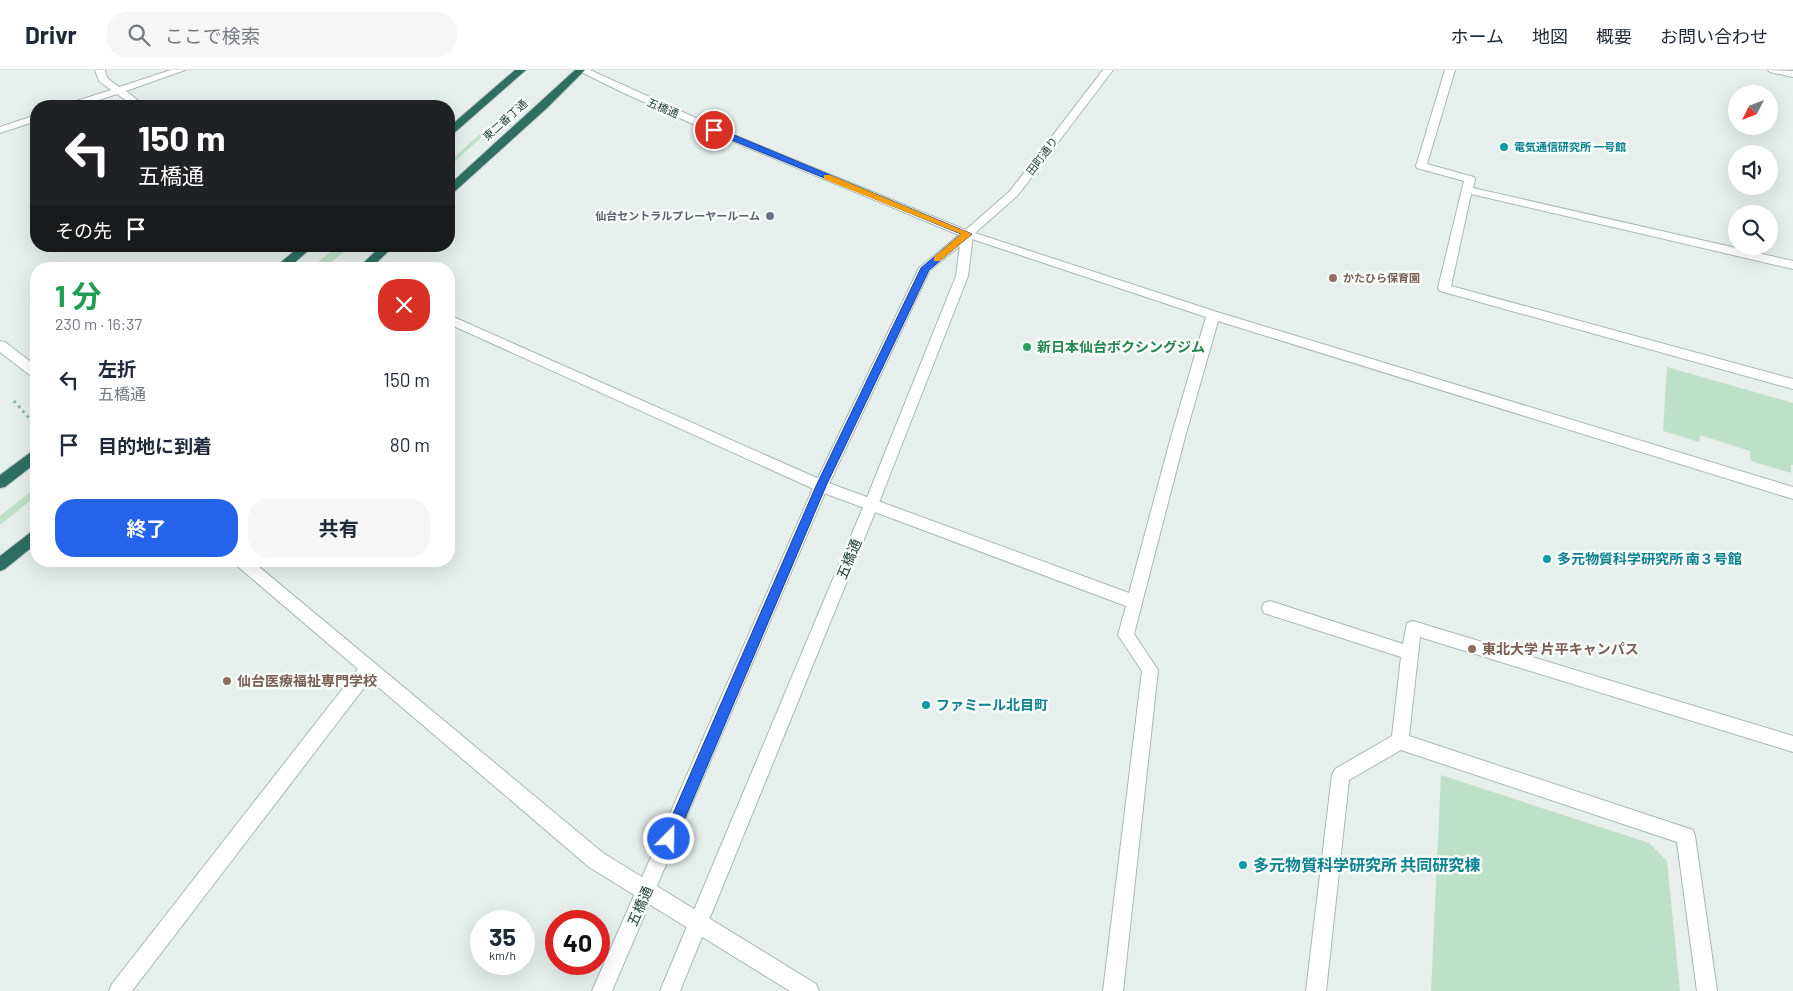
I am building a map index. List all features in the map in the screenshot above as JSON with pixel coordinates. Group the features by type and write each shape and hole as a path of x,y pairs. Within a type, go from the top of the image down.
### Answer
{"highway":[{"name":"東二番丁通","path":"455,127 521,70"},
{"name":"東二番丁通","path":"455,186 581,70"},
{"path":"288,262 300,252"},
{"path":"371,262 381,252"},
{"path":"0,483 30,460"},
{"path":"0,565 30,541"}],"street":[{"path":"100,70 102,79 131,100"},
{"path":"89,100 180,70"},
{"name":"五橋通","path":"581,70 645,100 773,155 967,234"},
{"name":"田町通り","path":"967,234 1014,193 1108,70"},
{"path":"1450,70 1421,166 1470,179 1444,288 1793,384"},
{"path":"1774,70 1793,74"},
{"path":"0,130 30,120"},
{"path":"1468,190 1793,265"},
{"path":"967,234 1213,315 1793,493"},
{"name":"五橋通","path":"602,991 821,486 925,268 967,234"},
{"name":"五橋通","path":"670,991 871,505 962,276 967,234"},
{"path":"1113,991 1150,670 1126,635 1213,315"},
{"path":"455,322 821,486 1134,602"},
{"path":"0,345 30,368"},
{"path":"248,567 596,860 809,991"},
{"path":"1270,608 1410,653"},
{"path":"1400,741 1413,628 1793,744"},
{"path":"119,991 368,669"},
{"path":"1316,991 1341,775 1400,741 1686,836 1707,991"}],"path":[{"path":"14,401 30,419"}],"green space":[{"path":"510,107 513,108 455,161 455,157"},
{"path":"330,252 344,252 332,262 318,262"},
{"path":"1667,367 1793,403 1793,465 1791,465 1791,473 1751,461 1750,451 1700,435 1699,442 1663,431"},
{"path":"30,492 30,501 0,525 0,516"},
{"path":"1441,775 1649,843 1667,861 1680,991 1431,991"}],"slow traffic":[{"path":"827,177 967,234 937,259"}],"place":[{"name":"電気通信研究所 一号館","path":"1504,147"},
{"name":"仙台セントラルプレーヤールーム","path":"770,216"},
{"name":"かたひら保育園","path":"1333,278"},
{"name":"新日本仙台ボクシングジム","path":"1027,347"},
{"name":"多元物質科学研究所 南３号館","path":"1547,559"},
{"name":"東北大学 片平キャンパス","path":"1472,649"},
{"name":"仙台医療福祉専門学校","path":"227,681"},
{"name":"ファミール北目町","path":"926,705"},
{"name":"多元物質科学研究所 共同研究棟","path":"1243,865"}],"route":[{"path":"669,839 821,486 925,268 967,234 714,130"}]}
